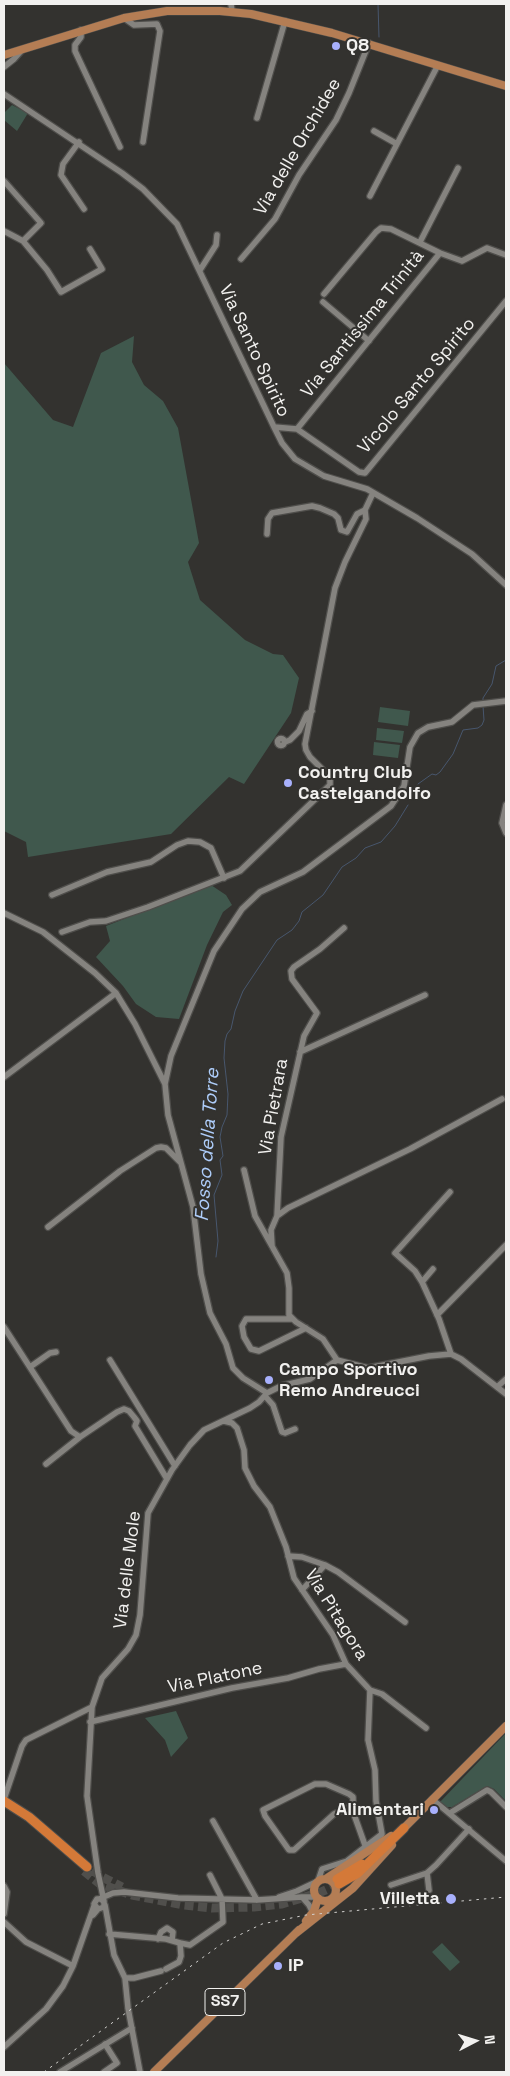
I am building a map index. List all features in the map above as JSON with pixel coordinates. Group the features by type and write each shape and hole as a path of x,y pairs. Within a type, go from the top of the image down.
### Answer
{"highway":[{"path":"4,1800 29,1817 86,1869"},
{"path":"4,1806 53,1840"},
{"path":"326,1879 358,1873 404,1828"}],"main road":[{"path":"4,54 124,18 188,7 231,8 369,43 506,86"},
{"name":"SS7","path":"296,1933 364,1876 404,1828 506,1726"},
{"name":"SS7","path":"326,1879 404,1828"},
{"path":"327,1908 335,1896 335,1884 326,1879 314,1890 317,1897 324,1901 335,1896 364,1876"},
{"name":"SS7","path":"154,2072 296,1933 313,1913 317,1897"}],"street":[{"path":"124,18 134,25 157,24 160,31 143,142"},
{"path":"257,118 285,21"},
{"path":"81,30 81,37 75,45 76,50 120,147"},
{"name":"Via delle Orchidee","path":"241,259 275,219 298,175 339,114 369,43"},
{"path":"4,67 22,49"},
{"path":"370,196 438,65"},
{"name":"Via Santo Spirito","path":"4,94 122,172 171,218 182,232 274,427 286,448 301,463 324,476 363,488 420,520 469,552 506,585"},
{"path":"374,131 397,144"},
{"path":"78,142 63,164 61,175 84,209"},
{"path":"420,242 458,168"},
{"path":"4,181 41,223 23,241"},
{"path":"324,294 380,229 390,229 440,253"},
{"path":"4,231 23,241 47,270 61,292 102,269 90,249"},
{"path":"200,270 216,245 216,235"},
{"name":"Via Santissima Trinità","path":"296,429 440,253 462,261 486,248 506,255"},
{"name":"Vicolo Santo Spirito","path":"296,429 359,472 365,472 506,301"},
{"path":"323,302 369,341"},
{"path":"274,427 296,429"},
{"path":"62,932 90,922 109,920 240,871 331,784 330,777 312,760 306,750 335,588 345,562 366,519 365,510 373,493"},
{"path":"267,534 268,518 274,512 312,506 320,508 335,515 341,530 345,532 349,530 357,514 365,510"},
{"path":"295,1429 286,1433 282,1432 272,1403 266,1394 243,1378 234,1368 226,1344 212,1317 202,1280 194,1213 168,1115 165,1084 171,1056 214,951 242,909 260,892 301,874 386,811 396,801 407,776 410,747 416,735 428,727 452,722 470,706 506,700"},
{"path":"285,742 290,740 299,731 307,714 312,711"},
{"path":"506,805 502,823 506,833"},
{"path":"52,895 106,872 151,862 188,841 200,842 211,848 224,878"},
{"path":"4,913 54,940 95,973 116,993 135,1024 165,1084"},
{"name":"Via Pietrara","path":"272,1246 271,1230 277,1216 280,1149 300,1052 306,1030 317,1013 293,979 291,971 344,928"},
{"path":"4,1077 116,993"},
{"path":"300,1052 425,995"},
{"path":"277,1216 288,1208 410,1149 502,1099"},
{"path":"48,1227 116,1174 155,1148 160,1146 165,1148 180,1162"},
{"path":"244,1170 255,1216 282,1262 288,1277 288,1312 292,1319 326,1342 337,1360 366,1368 429,1356 451,1354 506,1394"},
{"path":"450,1192 396,1251 396,1255 412,1269 422,1282 451,1354"},
{"path":"437,1316 506,1245"},
{"path":"422,1282 433,1269"},
{"path":"292,1319 246,1319 242,1326 243,1335 250,1348 259,1351 306,1328"},
{"path":"4,1327 71,1431 80,1437"},
{"path":"30,1368 50,1353 56,1352"},
{"path":"110,1360 174,1466"},
{"name":"Via delle Mole","path":"100,1903 101,1889 87,1796 90,1722 92,1707 100,1681 130,1646 137,1633 140,1615 146,1519 151,1504 174,1466 201,1433 250,1408 266,1394 281,1386 310,1379 337,1360"},
{"path":"497,1387 506,1379"},
{"path":"46,1464 80,1437 117,1412 128,1410 137,1421 135,1426 167,1479"},
{"name":"Via Pitagora","path":"224,1421 232,1423 237,1428 244,1450 245,1470 254,1486 268,1503 288,1556 293,1575 334,1635 346,1664 370,1690 381,1693 426,1728"},
{"path":"288,1556 302,1557 338,1572 405,1622"},
{"path":"302,1590 325,1565"},
{"name":"Via Platone","path":"90,1722 232,1688 288,1678 346,1664"},
{"path":"270,1900 326,1879 345,1862 380,1837 382,1833 376,1801 374,1768 368,1740 370,1690"},
{"path":"4,1800 22,1746 26,1740 92,1707"},
{"path":"321,1784 351,1795 354,1801 350,1806 334,1814 291,1851 263,1811 265,1808 308,1786 321,1784"},
{"path":"450,1812 485,1790 491,1792 506,1807"},
{"path":"432,1799 506,1860"},
{"path":"350,1806 366,1848"},
{"path":"213,1821 256,1900"},
{"path":"391,1885 427,1873 469,1829"},
{"path":"427,1873 429,1890"},
{"path":"109,1934 158,1938 190,1944 223,1922 222,1899 210,1875"},
{"name":"Via delle Mole","path":"99,1880 100,1903 106,1918 116,1959 125,1978 140,2072"},
{"path":"4,1886 7,1892 4,1914"},
{"path":"101,1889 113,1893 120,1892 178,1898 270,1900 317,1897"},
{"path":"100,1903 120,1892"},
{"path":"4,2047 46,2009 63,1986 73,1966 91,1919 100,1903 113,1893"},
{"path":"302,1897 313,1913"},
{"path":"4,1922 26,1942 73,1966"},
{"path":"158,1938 161,1932 167,1928 173,1932 172,1940"},
{"path":"125,1978 134,1978 175,1966 179,1961 180,1943"},
{"path":"62,2072 132,2028"},
{"path":"104,2072 117,2063 105,2044"}],"green space":[{"path":"12,105 28,113 17,131 4,120 4,113"},
{"path":"134,336 132,362 144,385 163,401 178,428 199,543 188,562 200,600 245,640 273,654 283,655 299,678 291,713 244,784 229,777 171,834 28,857 26,842 4,831 4,363 53,420 73,427 101,353"},
{"path":"380,707 410,711 408,726 378,722"},
{"path":"377,728 404,731 402,743 376,740"},
{"path":"374,742 400,745 398,758 373,755"},
{"path":"211,885 226,895 232,905 223,912 207,945 179,1019 156,1017 136,1004 123,986 96,957 110,941 106,926"},
{"path":"176,1711 188,1738 171,1757 165,1740 145,1718"},
{"path":"506,1733 506,1801 494,1789 487,1786 452,1807 447,1807 440,1802"},
{"path":"442,1943 460,1962 450,1971 432,1952"}],"waterway":[{"path":"378,4 379,37"},
{"name":"Fosso della Torre","path":"483,702 483,698 492,684 496,666 506,660"},
{"name":"Fosso della Torre","path":"418,784 432,774 436,775 440,772 453,754 463,730 478,728 482,725 484,720 483,706"},
{"name":"Fosso della Torre","path":"216,1257 218,1241 214,1195 222,1175 220,1160 223,1156 220,1137 227,1115 228,1094 224,1058 225,1041 231,1029 235,1011 243,991 277,940 292,930 299,921 302,912 323,895 342,867 356,858 365,848 381,842 395,826 408,805"}],"tunnel":[{"path":"92,1870 122,1887"},
{"path":"84,1871 100,1884 132,1895 184,1905 212,1908 282,1904 321,1892 339,1884"}],"railway":[{"path":"44,2072 223,1943 262,1924 306,1915 506,1897"}],"place":[{"name":"Q8","path":"336,46"},
{"name":"Country Club Castelgandolfo","path":"288,783"},
{"name":"Campo Sportivo Remo Andreucci","path":"269,1380"},
{"name":"Alimentari","path":"434,1810"},
{"name":"Villetta","path":"451,1899"},
{"name":"IP","path":"278,1966"}]}
